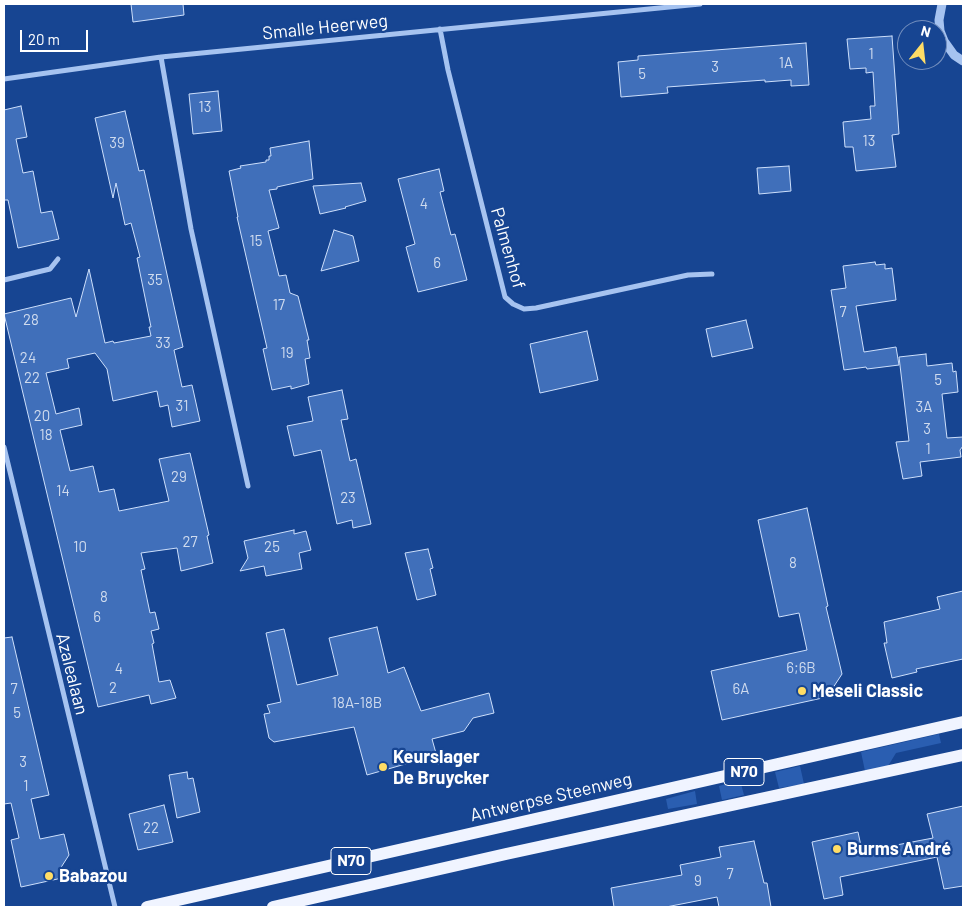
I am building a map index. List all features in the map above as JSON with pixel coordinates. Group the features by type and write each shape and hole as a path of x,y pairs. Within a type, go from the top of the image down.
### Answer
{"main road":[{"name":"Antwerpse Steenweg","path":"147,907 963,722"},
{"name":"N70","path":"272,907 963,755"}],"street":[{"name":"Smalle Heerweg","path":"4,79 161,57 700,4"},
{"path":"942,4 939,20 942,36 954,55 963,61"},
{"name":"Palmenhof","path":"440,29 448,70 505,297 512,304 524,309 536,308 688,275 712,274"},
{"path":"161,57 191,229 248,486"},
{"path":"4,280 50,270 58,259"},
{"name":"Azalealaan","path":"4,447 114,907"}],"shaded area":[{"path":"939,734 941,743 896,753 888,766 865,771 861,752"},
{"path":"800,766 804,784 779,788 775,772"},
{"path":"740,780 744,795 722,800 719,786"},
{"path":"695,791 697,804 668,809 666,799"}],"building":[{"path":"131,4 183,4 184,15 133,22"},
{"path":"892,36 899,134 892,135 896,167 856,171 853,147 845,147 843,122 871,119 870,106 875,106 873,72 866,73 866,68 850,69 847,39"},
{"path":"806,43 809,85 791,86 791,80 765,82 765,80 667,87 668,93 621,97 618,62 638,60 638,56"},
{"path":"218,91 222,131 193,134 189,94"},
{"path":"21,106 27,137 16,139 23,173 33,171 41,213 52,211 59,239 18,248 8,200 4,200 4,110"},
{"path":"125,111 139,171 144,170 183,347 174,350 182,387 192,385 200,421 172,427 168,405 160,407 157,391 113,401 107,369 95,353 67,359 69,368 46,373 56,414 79,408 82,425 60,430 70,471 93,466 99,492 114,489 119,511 169,501 159,459 190,453 209,535 207,536 213,563 181,571 177,548 141,553 145,569 141,570 150,613 155,612 159,629 151,631 159,682 170,680 176,698 151,704 149,695 98,707 4,314 71,298 76,317 89,269 105,343 151,336 149,327 151,327 137,258 140,257 131,223 125,225 116,183 113,198 95,118"},
{"path":"309,141 313,179 269,190 279,228 268,231 279,276 286,275 290,293 298,296 309,340 307,340 310,358 305,359 309,384 291,389 291,386 272,390 263,349 267,348 237,217 229,171 241,168 240,166 266,162 266,160 269,160 269,156 271,156 270,148"},
{"path":"789,166 791,191 759,194 757,168"},
{"path":"439,169 444,191 440,192 451,235 455,234 467,280 418,292 406,247 415,244 398,179"},
{"path":"361,183 366,201 320,214 313,186"},
{"path":"334,230 353,236 359,261 321,271"},
{"path":"875,262 876,265 885,264 885,269 892,268 896,300 856,306 864,352 896,347 899,365 844,370 831,290 846,288 843,266"},
{"path":"746,320 753,348 712,357 706,329"},
{"path":"587,331 598,380 540,393 530,344"},
{"path":"926,354 927,366 952,363 953,372 956,371 958,392 942,394 947,438 963,437 963,446 960,450 961,457 920,462 922,476 903,479 896,442 909,441 899,357"},
{"path":"342,390 348,419 341,420 350,461 356,459 371,524 353,528 352,520 337,524 321,450 294,456 287,426 313,421 308,397"},
{"path":"807,508 828,606 826,607 842,674 827,697 722,720 711,671 807,650 799,613 779,617 758,520"},
{"path":"294,530 294,534 306,531 311,550 299,553 302,569 266,576 264,566 240,571 248,558 244,541"},
{"path":"428,549 433,568 430,569 436,595 417,600 405,553"},
{"path":"963,591 963,659 916,669 917,672 892,678 884,643 887,643 884,622 940,609 937,597"},
{"path":"377,627 388,673 404,667 421,711 489,693 494,713 473,718 464,731 432,739 439,764 424,760 416,761 367,775 354,727 274,742 269,738 264,714 270,713 267,705 281,702 266,633 284,629 297,685 338,675 329,638"},
{"path":"12,637 49,795 31,799 40,839 64,834 69,855 60,869 62,878 21,887 11,840 19,838 11,803 4,804 4,638"},
{"path":"187,772 188,779 193,778 200,812 177,818 169,775"},
{"path":"164,805 173,842 138,850 129,814"},
{"path":"963,806 963,886 944,889 937,857 840,877 843,895 824,899 812,842 858,832 861,846 864,845 865,851 933,838 927,814"},
{"path":"754,841 764,883 767,883 771,907 719,907 717,897 666,907 614,907 611,888 682,875 680,865 721,857 719,847"}],"place":[{"name":"Meseli Classic","path":"802,691"},
{"name":"Keurslager De Bruycker","path":"383,767"},
{"name":"Burms André","path":"837,849"},
{"name":"Babazou","path":"49,876"}]}
